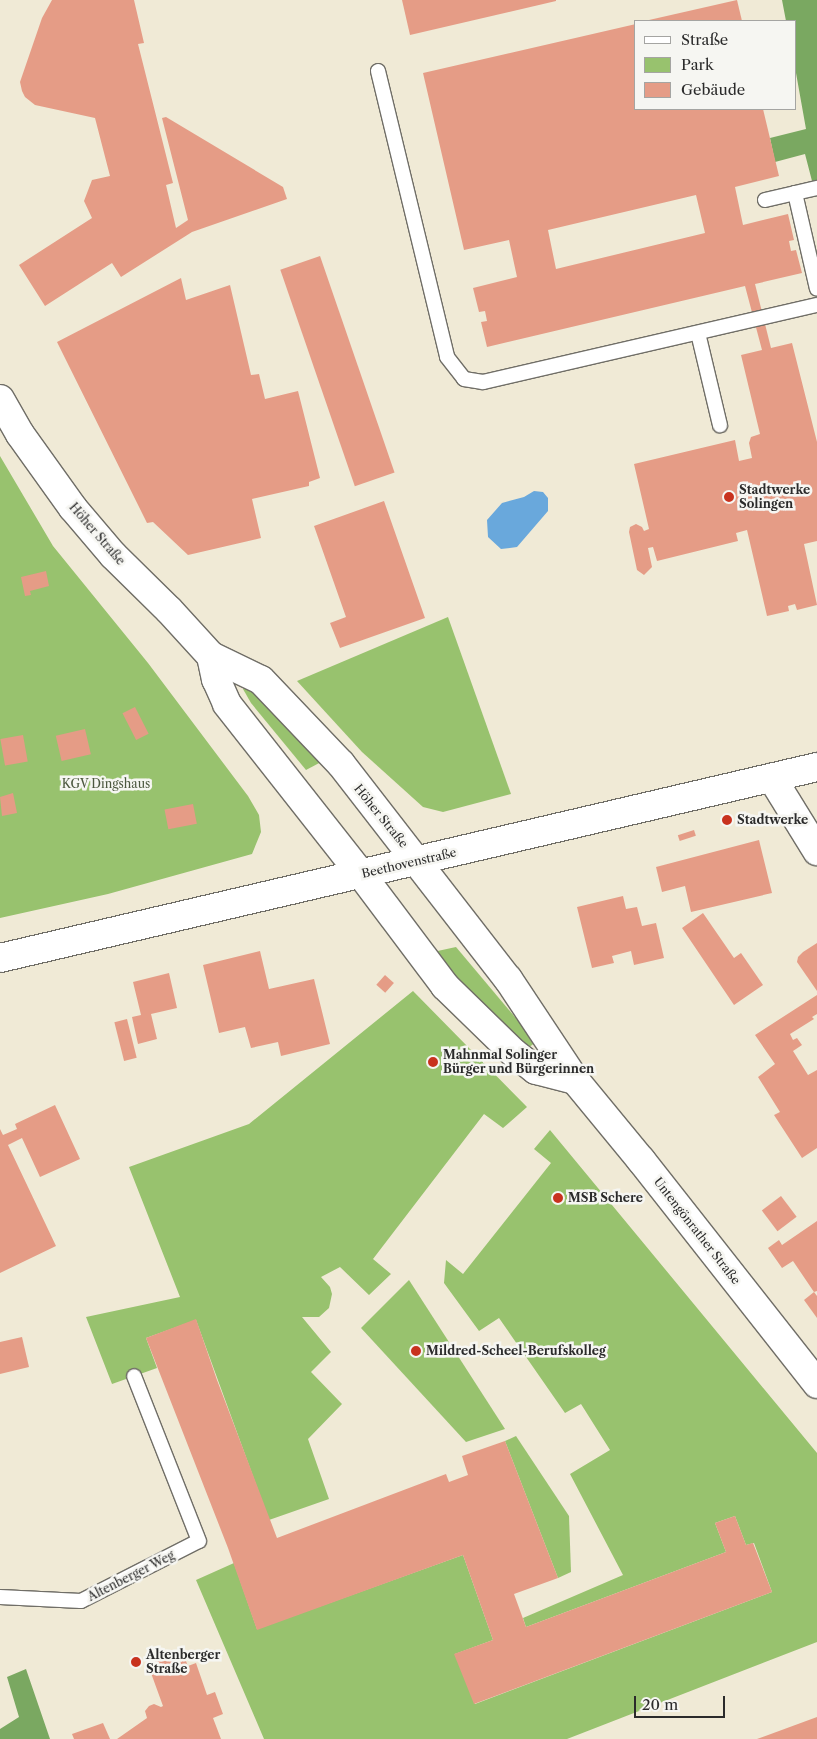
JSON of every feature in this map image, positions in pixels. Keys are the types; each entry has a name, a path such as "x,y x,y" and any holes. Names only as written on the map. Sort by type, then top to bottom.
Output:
{"street":[{"name":"Höher Straße","path":"0,399 20,434 73,508 113,555 169,610 211,656 261,680 341,764 417,860"},
{"name":"Höher Straße","path":"211,656 216,679 227,704 362,874"},
{"name":"Beethovenstraße","path":"0,958 817,767"},
{"path":"772,778 817,851"},
{"name":"Untengönrather Straße","path":"417,860 508,978 575,1080 641,1160 817,1384"},
{"path":"362,874 445,986 473,1015 514,1053 536,1070 575,1080"}],"lane":[{"path":"378,71 448,357 464,380 483,382 817,304"},
{"path":"765,200 817,188"},
{"path":"795,193 817,288"},
{"path":"698,333 720,425"},
{"name":"Altenberger Weg","path":"0,1597 81,1601 199,1540 134,1376"}],"green space":[{"path":"782,0 817,0 817,180 812,181 805,154 775,162 770,138 806,129 797,79 797,20 786,20"},
{"name":"KGV Dingshaus","path":"0,456 53,546 148,663 248,796 259,815 261,832 252,854 108,894 0,918"},
{"path":"448,617 511,794 443,812 423,807 362,752 297,681"},
{"path":"248,685 323,761 306,770 251,703 243,689"},
{"path":"456,947 536,1042 528,1048 463,988 433,952"},
{"path":"413,991 527,1107 503,1128 484,1114 373,1259 391,1274 369,1295 340,1267 321,1277 330,1287 332,1294 329,1308 319,1317 302,1317 331,1352 311,1372 342,1404 308,1439 329,1499 269,1520 196,1320 146,1338 157,1368 112,1384 86,1317 180,1297 129,1167 249,1124"},
{"path":"550,1130 817,1453 817,1642 567,1739 264,1739 196,1580 234,1563 257,1629 463,1555 493,1640 455,1654 475,1704 772,1592 754,1543 746,1545 735,1516 715,1523 726,1552 526,1627 523,1618 623,1575 570,1474 610,1450 581,1404 565,1413 499,1318 479,1331 444,1283 446,1260 463,1274 551,1163 534,1149"},
{"path":"409,1280 505,1429 466,1442 361,1328"},
{"path":"516,1436 569,1516 571,1572 558,1578 505,1441"},
{"path":"26,1669 50,1739 0,1739 0,1729 19,1717 7,1677"}],"water":[{"path":"534,491 543,492 548,498 548,511 517,547 501,549 488,537 487,520 502,503 524,497"}],"building":[{"path":"52,0 134,0 144,43 138,44 173,183 166,185 176,228 188,220 162,118 166,117 283,187 287,199 192,232 121,277 112,263 45,306 19,265 92,218 84,201 92,180 110,176 95,118 35,105 25,97 22,91 20,82 42,18"},
{"path":"402,0 556,0 556,1 410,35"},
{"path":"737,0 742,20 649,20"},
{"path":"634,24 634,110 763,110 779,176 735,187 743,225 788,214 794,240 789,241 791,251 796,250 802,273 755,284 771,348 792,343 817,442 817,541 804,544 817,605 797,610 795,604 788,606 789,611 767,616 747,530 736,533 738,541 657,561 653,547 648,548 652,567 644,575 637,570 629,532 630,527 636,524 642,527 644,531 649,529 634,464 735,440 739,461 752,458 749,443 751,437 760,434 741,355 762,350 745,286 487,347 481,322 487,321 485,311 479,312 473,288 517,277 509,240 464,250 423,73","holes":["696,195 705,233 556,269 548,230"]},
{"path":"320,256 395,473 355,486 280,270"},
{"path":"181,278 186,300 230,285 251,375 259,374 265,399 298,391 320,478 309,482 309,486 252,499 261,538 188,555 153,522 147,523 57,342"},
{"path":"384,501 425,618 340,648 330,623 346,617 314,526"},
{"path":"46,571 49,586 30,591 31,595 25,596 21,577"},
{"path":"135,707 149,734 136,740 123,713"},
{"path":"85,729 91,754 62,761 56,736"},
{"path":"23,735 28,762 5,766 0,739"},
{"path":"13,793 17,813 2,816 0,797"},
{"path":"193,804 197,824 168,829 165,810"},
{"path":"694,830 696,836 680,841 678,835"},
{"path":"759,840 772,893 691,912 685,886 662,892 656,867"},
{"path":"623,896 626,909 637,907 642,926 656,923 664,958 634,965 631,951 612,956 614,963 592,968 577,907"},
{"path":"703,913 734,958 741,953 763,985 734,1005 682,928"},
{"path":"817,943 817,991 797,962 798,957 803,952"},
{"path":"260,951 269,989 314,979 330,1044 281,1056 278,1042 251,1048 245,1027 219,1033 203,965"},
{"path":"169,973 177,1008 151,1014 157,1039 138,1044 132,1017 141,1015 133,982"},
{"path":"385,975 394,983 385,993 376,985"},
{"path":"817,995 817,1014 812,1017 814,1019 790,1034 793,1040 797,1038 802,1045 793,1051 808,1075 817,1070 817,1148 802,1158 774,1115 780,1112 758,1077 775,1064 755,1035"},
{"path":"127,1019 137,1058 124,1061 114,1022"},
{"path":"55,1105 80,1159 40,1177 22,1138 8,1145 56,1246 0,1273 0,1129 3,1135 17,1129 15,1124"},
{"path":"781,1196 797,1217 777,1231 762,1210"},
{"path":"817,1221 817,1291 814,1292 793,1261 782,1268 768,1248 779,1240 782,1245"},
{"path":"814,1292 817,1296 817,1318 804,1300"},
{"path":"196,1319 277,1538 446,1474 449,1482 468,1475 462,1456 505,1441 558,1578 514,1594 526,1627 726,1552 715,1523 735,1516 746,1545 753,1543 772,1592 474,1704 454,1654 493,1640 463,1555 257,1630 228,1548 146,1338"},
{"path":"22,1337 29,1367 0,1374 0,1342"},
{"path":"181,1649 188,1666 196,1663 207,1695 215,1692 223,1714 213,1718 221,1739 117,1739 147,1718 145,1711 149,1706 154,1704 163,1706 147,1662"},
{"path":"817,1717 817,1739 757,1739"},
{"path":"103,1723 110,1739 74,1739 72,1734"}],"place":[{"name":"Stadtwerke Solingen","path":"729,497"},
{"name":"Stadtwerke","path":"727,820"},
{"name":"Mahnmal Solinger Bürger und Bürgerinnen","path":"433,1062"},
{"name":"MSB Schere","path":"558,1198"},
{"name":"Mildred-Scheel-Berufskolleg","path":"416,1351"},
{"name":"Altenberger Straße","path":"136,1662"}]}
